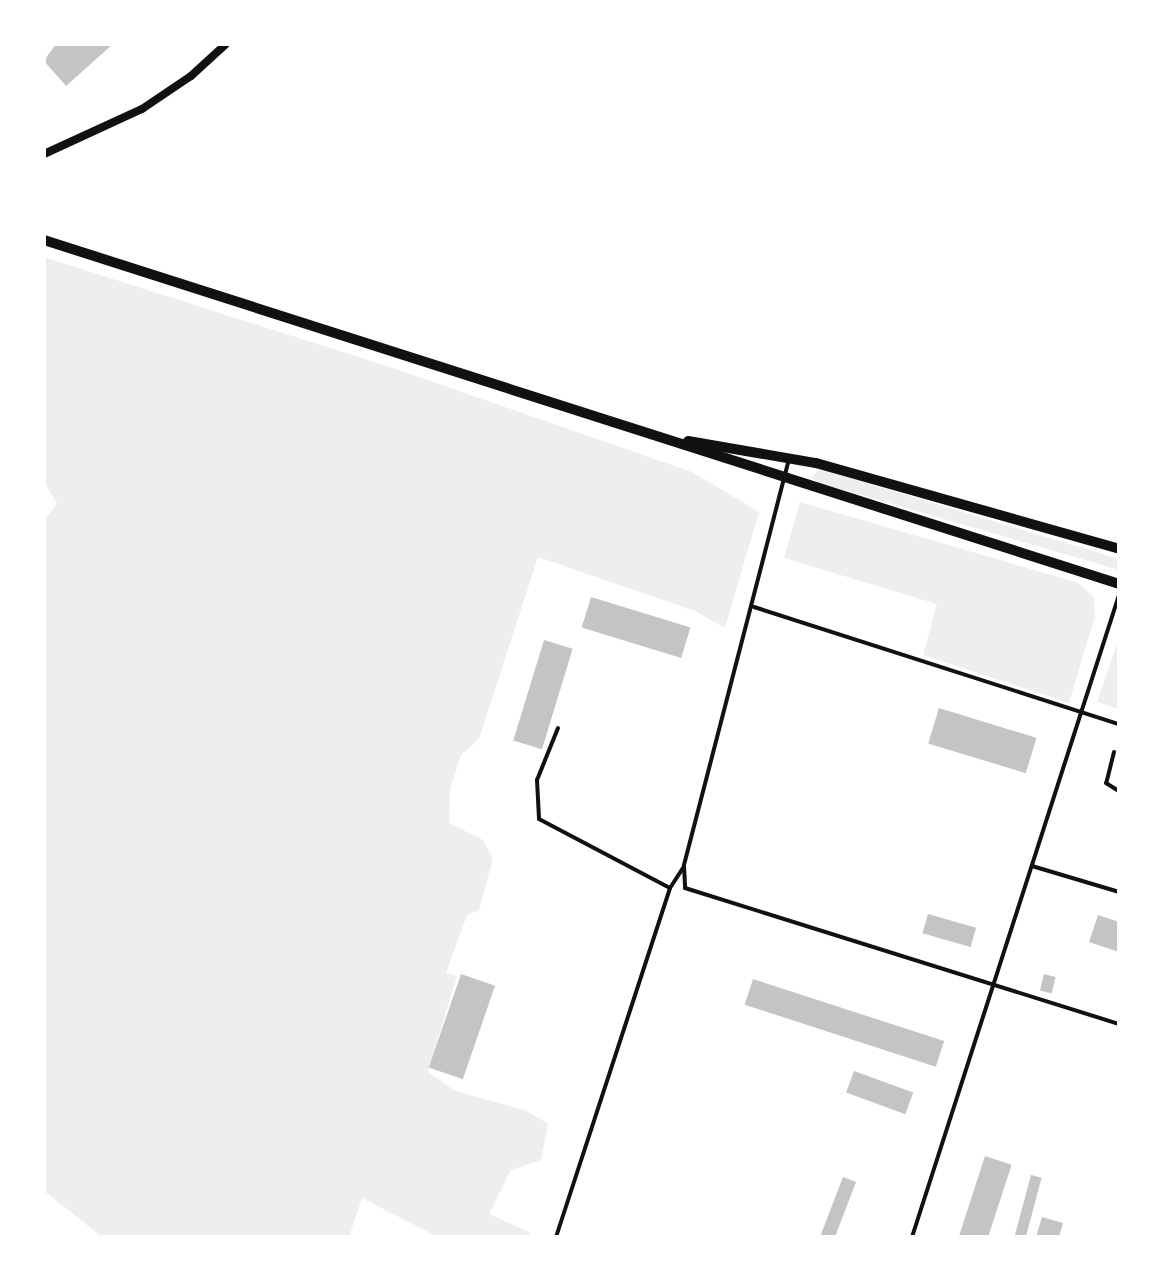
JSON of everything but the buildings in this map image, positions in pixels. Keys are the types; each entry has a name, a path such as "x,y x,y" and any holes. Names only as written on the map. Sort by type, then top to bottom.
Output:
{"street":[{"path":"44,154 142,109 191,76 226,44"},
{"path":"44,240 92,260 663,436 783,480 1119,584"},
{"path":"663,436 789,458 1119,549"}],"lane":[{"path":"556,1237 670,888 684,866 754,607 789,458"},
{"path":"912,1237 1119,595"},
{"path":"754,607 1119,724"},
{"path":"558,728 537,780 539,819 670,888"},
{"path":"1114,752 1106,783 1119,791"},
{"path":"684,866 685,888 1119,1024"},
{"path":"1032,866 1119,892"}],"shaded area":[{"path":"44,257 393,368 692,472 759,512 725,628 695,611 538,557 479,739 461,755 450,789 449,823 483,840 493,858 479,910 467,915 446,973 457,976 428,1072 455,1091 525,1110 548,1124 541,1160 511,1170 489,1214 531,1233 531,1237 438,1237 362,1198 349,1237 102,1237 44,1191 44,520 57,504 44,481"},
{"path":"820,469 1116,558 1119,570 817,482 812,477"},
{"path":"800,502 1079,583 1094,597 1095,616 1069,703 923,655 937,604 784,558"},
{"path":"1119,638 1119,709 1097,702"}]}
